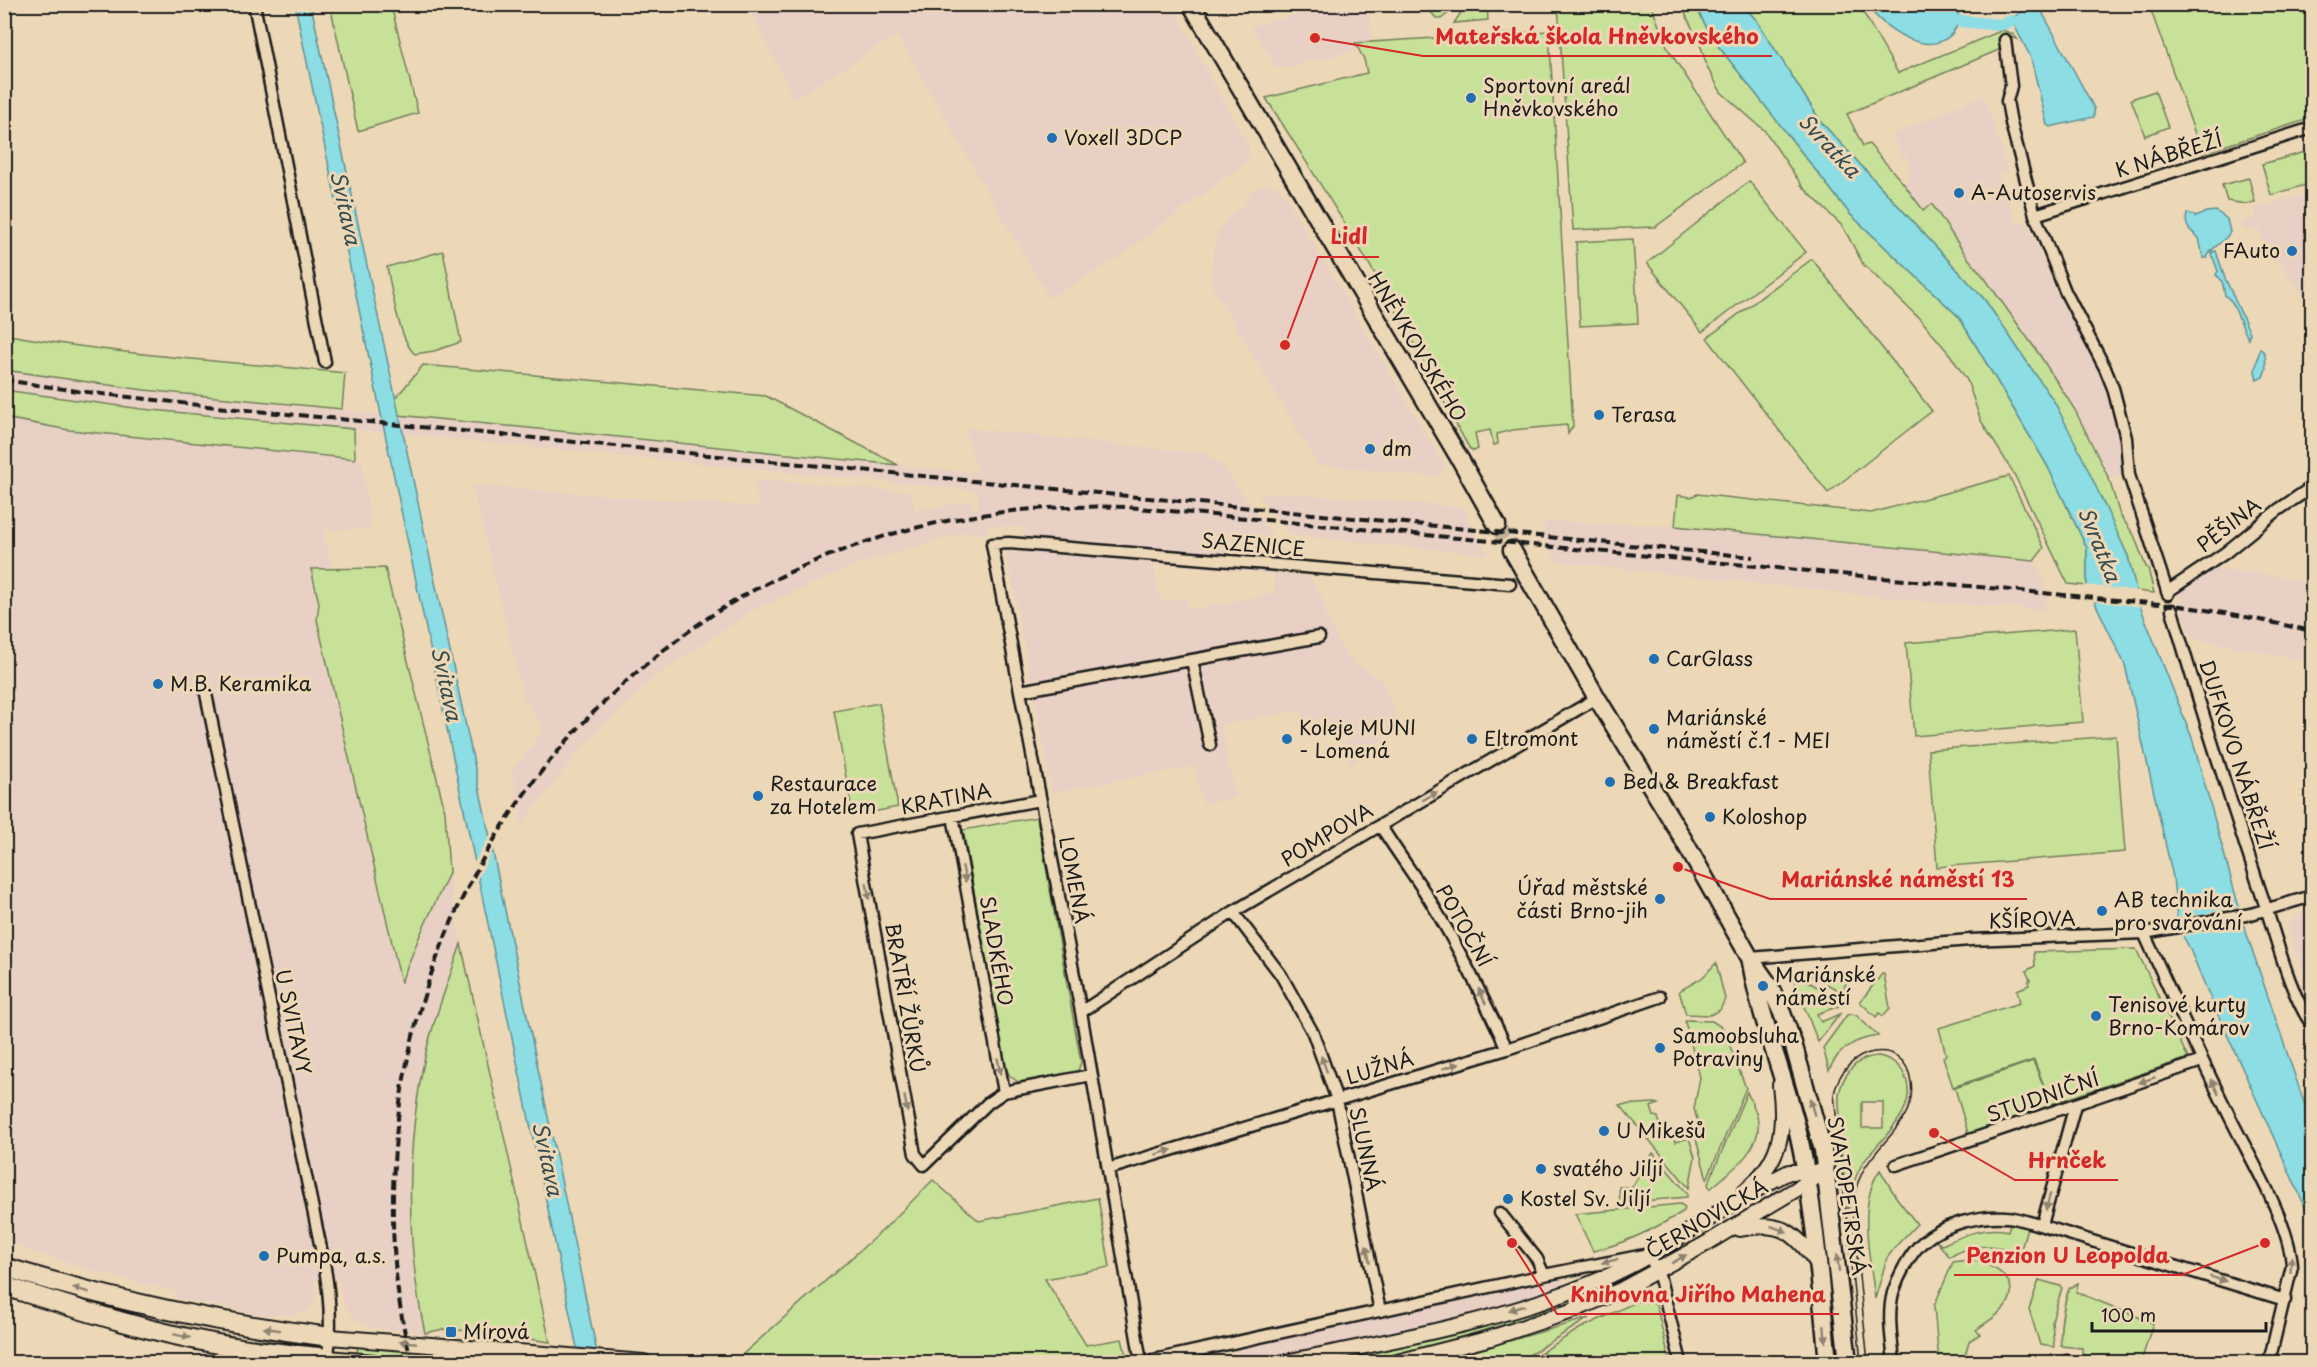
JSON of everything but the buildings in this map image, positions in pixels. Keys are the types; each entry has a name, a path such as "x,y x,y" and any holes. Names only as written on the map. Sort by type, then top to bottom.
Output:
{"highway":[{"path":"4,1267 149,1307 243,1325 330,1336"},
{"path":"4,1286 180,1336 220,1344 328,1358"}],"main road":[{"name":"HNĚVKOVSKÉHO","path":"1191,4 1497,525"},
{"path":"1512,550 1597,698 1679,832 1750,958"},
{"name":"SVATOPETRSKÁ","path":"1750,958 1756,992 1796,1125 1817,1174 1848,1362"},
{"name":"SVATOPETRSKÁ","path":"1750,958 1769,984 1793,1043 1815,1119 1818,1264 1828,1362"},
{"path":"1712,1218 1756,1182 1772,1160 1778,1146 1782,1132 1782,1100 1775,1050"},
{"path":"1712,1218 1789,1172 1817,1174"},
{"name":"ČERNOVICKÁ","path":"1397,1362 1491,1338 1572,1311 1657,1272 1726,1232 1817,1174"},
{"name":"ČERNOVICKÁ","path":"1286,1362 1386,1343 1548,1299 1613,1274 1712,1218"},
{"path":"1726,1232 1759,1225 1778,1227 1795,1236 1818,1264"},
{"path":"330,1336 644,1362"},
{"path":"328,1358 374,1362"}],"street":[{"path":"254,4 325,362"},
{"path":"2006,40 2011,86 2007,101 2035,215"},
{"name":"K NÁBŘEŽÍ","path":"2035,215 2313,128"},
{"name":"PĚŠINA","path":"2035,215 2065,291 2113,388 2126,438 2129,475 2168,593 2225,553 2278,510 2313,487"},
{"name":"SAZENICE","path":"992,544 1009,543 1510,584"},
{"name":"LOMENÁ","path":"992,544 1081,1012 1143,1362"},
{"name":"DUFKOVO NÁBŘEŽÍ","path":"2172,610 2218,764 2267,910 2301,1008 2313,1025"},
{"path":"1020,691 1319,637"},
{"path":"1192,660 1210,745"},
{"name":"U SVITAVY","path":"206,694 324,1257 331,1304 328,1358"},
{"name":"POMPOVA","path":"1081,1012 1233,912 1597,698"},
{"name":"KRATINA","path":"857,834 1040,800"},
{"name":"SLADKÉHO","path":"953,816 1004,1092"},
{"name":"POTOČNÍ","path":"1380,825 1430,900 1476,981 1507,1049"},
{"name":"BRATŘÍ ŽŮRKŮ","path":"857,834 915,1154 924,1165 988,1103 1004,1092"},
{"name":"KŠÍROVA","path":"1750,958 1948,942 2144,933 2267,910 2313,896"},
{"name":"SLUNNÁ","path":"1233,912 1286,984 1312,1034 1337,1100 1380,1311"},
{"path":"2144,933 2202,1061 2276,1211 2291,1251 2292,1266 2270,1362"},
{"name":"LUŽNÁ","path":"1108,1169 1507,1049 1660,997"},
{"name":"STUDNIČNÍ","path":"1896,1165 2202,1061"},
{"path":"1004,1092 1091,1075"},
{"path":"2042,1225 2075,1105"},
{"path":"1500,1213 1538,1259 1544,1275"},
{"path":"1894,1362 1890,1316 1893,1294 1905,1267 1921,1243 1943,1230 1976,1219 2006,1217 2042,1225 2284,1300"},
{"path":"1649,1254 1657,1272 1681,1362"},
{"name":"ČERNOVICKÁ","path":"1143,1362 1649,1254"}],"shaded area":[{"path":"747,5 1171,5 1248,144 1250,154 1245,163 1118,258 1049,298 897,35 794,99"},
{"path":"1334,5 1369,5 1371,42 1356,43 1359,49 1290,67 1277,68 1251,26"},
{"path":"1984,95 2008,172 1999,174 2016,223 2022,222 2028,225 2057,292 2105,382 2115,419 2122,474 2120,476 2109,479 2075,410 2039,354 1967,257 1932,204 1923,210 1903,183 1909,180 1907,173 1912,170 1905,155 1901,157 1893,134"},
{"path":"1266,184 1279,187 1291,206 1446,467 1443,473 1434,477 1318,465 1211,285 1214,243 1219,230 1227,218 1245,204 1250,192"},
{"name":"FAuto","path":"2312,192 2312,300 2308,301 2263,241 2259,229 2248,231 2241,226 2242,222 2257,218 2254,208"},
{"path":"4,370 144,390 978,473 965,428 1207,454 1224,468 1285,551 1274,559 1274,573 1310,576 1327,607 1325,612 1338,642 1356,666 1359,665 1377,677 1385,686 1400,727 1349,766 1342,727 1306,734 1301,710 1221,725 1235,797 1202,804 1195,766 1052,793 1006,550 1023,552 1024,528 989,526 984,534 965,532 852,566 750,612 656,676 582,747 522,824 512,770 544,730 524,699 472,485 760,507 754,483 767,480 910,492 915,510 972,501 975,509 978,509 978,491 215,416 75,401 5,390","holes":["1153,563 1274,574 1274,593 1190,610 1187,598 1161,602"]},
{"path":"4,418 69,430 362,460 371,528 323,531 332,569 311,569 319,603 317,620 401,981 449,873 461,944 426,1051 412,1149 411,1231 425,1333 380,1329 365,1325 355,1319 345,1308 336,1276 314,1281 317,1295 306,1312 291,1315 266,1315 175,1298 175,1291 101,1273 5,1242"},
{"path":"1278,493 1464,507 1469,522 1489,555 1289,535 1258,495"},
{"path":"1546,521 1675,526 2034,561 2041,572 2040,578 2043,579 2048,597 2044,610 1947,604 1557,562 1541,536"},
{"path":"2210,567 2283,577 2312,585 2312,662 2191,638 2178,595 2182,585"},
{"path":"2312,910 2312,994 2288,934 2288,928 2297,915"},
{"path":"1562,1277 1565,1286 1505,1305 1334,1347 1236,1362 1234,1347"}],"green space":[{"path":"330,5 391,5 418,113 358,131"},
{"path":"1425,5 1458,5 1441,19 1436,18"},
{"path":"1466,5 1487,5 1488,20 1454,23"},
{"path":"1558,5 1651,5 1668,49 1743,163 1655,227 1573,230"},
{"path":"1681,5 1695,5 1712,38 1850,214 1959,317 2047,465 2087,548 2087,586 2068,584 2013,472 1981,421 1967,380 1951,356 1922,321 1863,264 1843,227 1803,187 1765,131 1721,92 1708,69 1700,44"},
{"path":"1743,5 1859,5 1898,73 2003,30 2013,34 2017,39 2011,37 1999,39 2001,49 1847,114 1863,146 1869,144 1923,210 1932,204 1967,257 2039,354 2075,410 2109,479 2120,515 2134,535 2148,568 2154,593 2136,591 2128,556 2055,404 1985,300 1821,122 1757,21"},
{"path":"2149,5 2312,5 2312,118 2202,153"},
{"path":"1549,31 1573,426 1568,434 1567,425 1512,430 1497,434 1498,444 1494,445 1490,430 1475,433 1478,449 1474,451 1470,449 1460,432 1405,326 1364,256 1266,98 1367,73 1364,59 1355,43"},
{"path":"2155,91 2168,127 2145,136 2131,99"},
{"path":"2309,151 2312,163 2312,183 2271,195 2262,164"},
{"path":"2249,178 2255,202 2246,204 2227,201 2222,185"},
{"path":"1749,181 1806,252 1702,332 1647,263"},
{"path":"1633,239 1638,323 1580,326 1576,242"},
{"path":"443,251 461,342 434,351 415,354 405,339 401,327 387,267"},
{"path":"1812,259 1932,411 1828,493 1707,338"},
{"path":"4,334 131,353 345,373 342,409 144,390 5,370"},
{"path":"423,365 766,396 898,465 398,415 395,399"},
{"path":"4,390 142,409 354,429 355,459 69,430 5,418"},
{"path":"2009,476 2044,548 2034,561 1675,526 1678,495 1691,497 1697,494 1871,513"},
{"path":"385,568 445,811 449,873 401,982 317,620 319,603 311,569"},
{"path":"2075,629 2083,722 1914,736 1906,643"},
{"path":"879,703 898,807 853,816 834,711"},
{"path":"2116,736 2125,852 1937,867 1928,750"},
{"path":"1037,817 1081,1062 1078,1071 1018,1082 1010,1076 1005,1066 963,830"},
{"path":"461,944 550,1342 483,1332 443,1329 425,1333 418,1298 411,1228 410,1192 415,1121 426,1052"},
{"name":"Tenisové kurty Brno-Komárov","path":"2136,949 2188,1058 2051,1104 2052,1110 1969,1137 1955,1088 2033,1061 2050,1101 2034,1060 1953,1087 1943,1057 1946,1055 1939,1028 2020,1003 2017,990 2029,985 2030,980 2026,971 2035,966 2034,952"},
{"path":"1716,963 1725,999 1720,1010 1710,1015 1686,1014 1679,991 1702,978"},
{"path":"1838,971 1847,975 1848,979 1842,992 1811,976 1813,972"},
{"path":"1884,974 1890,1008 1883,1016 1879,1013 1876,1017 1860,1002"},
{"path":"1794,975 1837,999 1839,1006 1817,1014 1821,1022 1840,1014 1818,1042 1793,978"},
{"path":"1850,1014 1856,1015 1878,1036 1862,1039 1843,1050 1829,1070 1823,1048"},
{"path":"1686,1020 1712,1021 1723,1028 1746,1088 1707,1179 1693,1128 1699,1126 1694,1109 1700,1077"},
{"path":"1879,1056 1889,1060 1903,1072 1907,1081 1907,1100 1899,1119 1861,1166 1852,1188 1848,1211 1840,1141 1839,1093 1849,1071 1859,1062","holes":["1862,1102 1883,1102 1883,1128 1862,1128"]},
{"path":"1747,1092 1758,1119 1758,1133 1749,1152 1710,1189 1708,1184"},
{"path":"1658,1104 1651,1107 1654,1116 1658,1117 1663,1135 1672,1132 1675,1142 1689,1138 1695,1157 1689,1188 1620,1105"},
{"path":"1653,1153 1687,1193 1687,1197 1620,1203 1619,1187 1632,1187"},
{"path":"1880,1170 1896,1197 1917,1224 1887,1258 1875,1299 1868,1250 1867,1215 1873,1184"},
{"path":"933,1180 979,1221 1098,1198 1110,1267 1045,1279 1086,1345 1122,1339 1127,1359 1125,1362 822,1362 742,1355 884,1229"},
{"path":"1680,1204 1685,1207 1684,1211 1662,1224 1629,1240 1593,1251 1575,1214"},
{"path":"2015,1223 2027,1227 2022,1246 2014,1249 1978,1247 1963,1250 1950,1257 1936,1241 1942,1245 1982,1231 2008,1231 2010,1224"},
{"path":"1968,1260 1985,1264 2002,1274 2011,1288 2010,1296 2006,1306 1996,1316 1976,1330 1980,1334 1969,1341 1966,1352 1967,1362 1939,1362 1934,1306 1953,1262"},
{"path":"1615,1280 1617,1283 1615,1285 1559,1308 1424,1348 1362,1362 1320,1362 1432,1338 1507,1318 1544,1307"},
{"path":"2039,1280 2062,1288 2052,1321 2054,1347 2040,1345 2029,1309"},
{"path":"2078,1283 2076,1292 2153,1323 2141,1362 2083,1362 2082,1348 2061,1346 2061,1324 2067,1295 2069,1288"},
{"path":"1642,1299 1656,1304 1670,1362 1526,1362 1579,1329"},
{"path":"1589,1318 1518,1362 1436,1362"},
{"path":"359,1345 575,1362 471,1362 360,1354 357,1351"}],"water":[{"name":"Svitava","path":"295,5 311,5 489,833 599,1362 580,1362"},
{"name":"Svratka","path":"1695,5 1743,5 1757,21 1821,122 1985,300 2055,403 2079,450 2128,556 2140,606 2192,738 2245,929 2312,1126 2312,1222 2183,936 2177,918 2173,877 2125,665 2087,586 2087,548 2047,465 1959,317 1850,214 1712,38"},
{"path":"1867,5 1955,5 1960,19 1952,34 1941,41 1928,43 1914,41 1887,26"},
{"path":"2032,5 2041,10 2094,108 2094,117 2050,127 2047,125 2031,58 2011,19"},
{"path":"2216,211 2227,219 2230,232 2207,258 2203,258 2199,238 2187,226 2187,214 2196,217 2206,212"},
{"path":"2216,251 2225,278 2250,333 2248,339 2232,302 2225,295 2222,281 2216,275 2218,271 2212,252"},
{"path":"2260,348 2265,353 2266,369 2263,377 2257,380 2255,371"}],"pier":[{"path":"2084,585 2140,591 2144,607 2091,601"},
{"path":"492,832 495,847 476,881 472,866"},
{"path":"2241,906 2246,924 2179,937 2174,920"}],"waterway":[{"path":"1960,21 1999,25 2012,21"}],"tunnel":[{"path":"1497,525 1512,550"}],"tram line":[{"path":"1861,1362 1834,1094 1840,1078 1849,1065 1861,1056 1874,1052 1886,1052 1898,1057 1906,1067 1911,1082 1911,1096 1902,1120 1862,1173 1854,1200 1853,1218 1868,1362"}],"railway":[{"path":"4,380 216,407 1753,557"},
{"path":"412,1362 399,1300 393,1237 393,1195 398,1121 410,1049 430,979 456,911 490,847 530,786 577,729 630,678 688,632 736,600 797,569 842,550 888,535 981,515 1029,509 1128,507 2181,606 2312,631"}],"place":[{"name":"Mateřská škola Hněvkovského","path":"1315,38"},
{"name":"Sportovní areál Hněvkovského","path":"1471,98"},
{"name":"Voxell 3DCP","path":"1052,138"},
{"name":"A-Autoservis","path":"1959,193"},
{"name":"FAuto","path":"2292,251"},
{"name":"Lidl","path":"1285,345"},
{"name":"Terasa","path":"1599,415"},
{"name":"dm","path":"1370,449"},
{"name":"CarGlass","path":"1654,659"},
{"name":"M.B. Keramika","path":"158,684"},
{"name":"Mariánské náměstí č.1 - MEI","path":"1654,729"},
{"name":"Koleje MUNI - Lomená","path":"1287,739"},
{"name":"Eltromont","path":"1472,739"},
{"name":"Bed & Breakfast","path":"1610,782"},
{"name":"Restaurace za Hotelem","path":"758,796"},
{"name":"Koloshop","path":"1710,817"},
{"name":"Mariánské náměstí 13","path":"1678,867"},
{"name":"Úřad městské části Brno-jih","path":"1660,899"},
{"name":"AB technika pro svařování","path":"2102,911"},
{"name":"Mariánské náměstí","path":"1763,986"},
{"name":"Tenisové kurty Brno-Komárov","path":"2096,1016"},
{"name":"Samoobsluha Potraviny","path":"1660,1048"},
{"name":"U Mikešů","path":"1604,1131"},
{"name":"Hrnček","path":"1934,1133"},
{"name":"svatého Jiljí","path":"1541,1169"},
{"name":"Kostel Sv. Jiljí","path":"1508,1199"},
{"name":"Knihovna Jiřího Mahena","path":"1512,1243"},
{"name":"Penzion U Leopolda","path":"2265,1243"},
{"name":"Pumpa, a.s.","path":"264,1256"},
{"name":"Mírová","path":"451,1332"}]}
